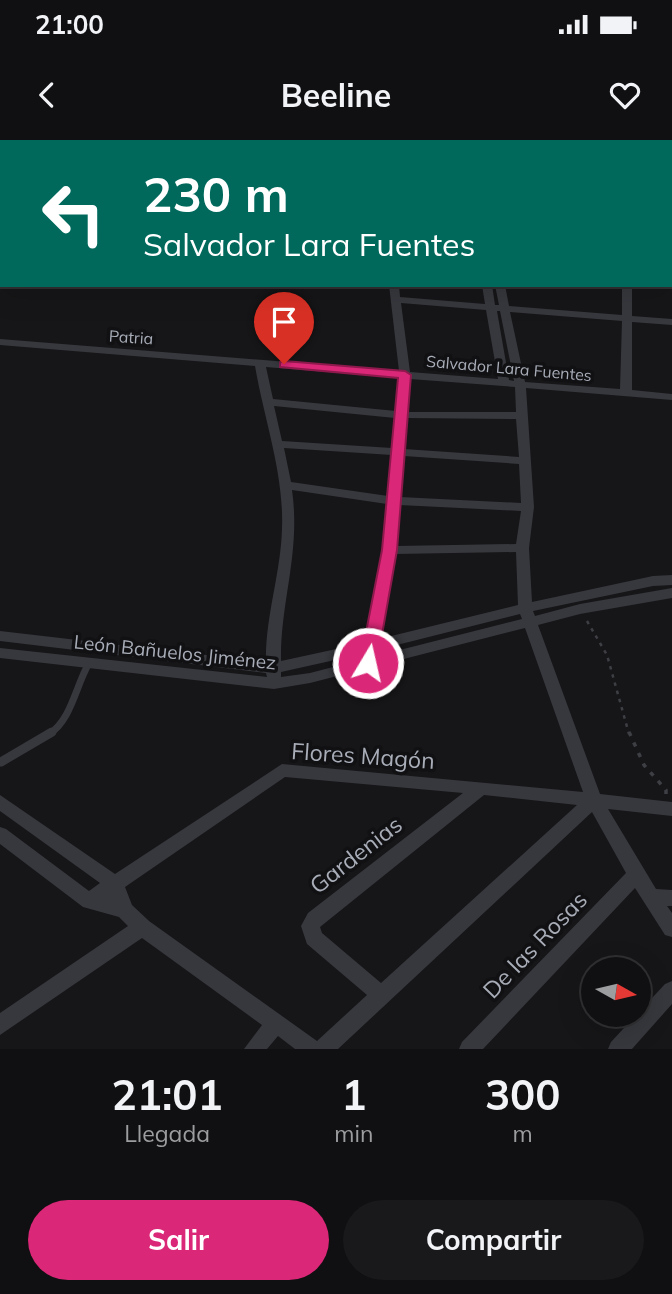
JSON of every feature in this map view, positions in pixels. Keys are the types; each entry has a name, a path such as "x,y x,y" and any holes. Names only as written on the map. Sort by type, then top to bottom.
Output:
{"street":[{"path":"368,663 389,550 405,375 394,287"},
{"path":"487,287 504,383"},
{"path":"499,287 520,385 527,507 522,548 527,615 594,800 636,876 672,929"},
{"path":"626,287 626,393"},
{"path":"396,300 672,322"},
{"name":"Patria","path":"0,342 260,362"},
{"path":"260,362 266,402 279,444 289,526 274,675"},
{"name":"Salvador Lara Fuentes","path":"260,362 672,397"},
{"path":"266,402 401,415 522,416"},
{"path":"279,444 525,461"},
{"path":"284,485 395,501 527,507"},
{"path":"389,550 522,548"},
{"name":"León Bañuelos Jiménez","path":"0,636 274,675 370,647 671,585"},
{"name":"León Bañuelos Jiménez","path":"0,653 89,663 310,678 527,615 580,609 671,585"},
{"name":"Flores Magón","path":"89,901 282,770 670,809"},
{"name":"Gardenias","path":"381,995 314,938 310,931 312,922 481,788"},
{"path":"323,1049 594,800"},
{"path":"0,802 114,883 125,910 142,927 312,1049"},
{"path":"0,834 89,901 125,910"},
{"name":"De las Rosas","path":"469,1049 636,876"},
{"path":"652,897 672,898"},
{"path":"0,1025 142,927"},
{"path":"618,1049 672,990"},
{"path":"254,1049 276,1023"}],"lane":[{"path":"1,762 61,727 89,663"}],"path":[{"path":"580,609 607,655 631,740 644,765 666,790 670,809"}],"route":[{"path":"284,364 405,375 389,550 368,663"}]}
